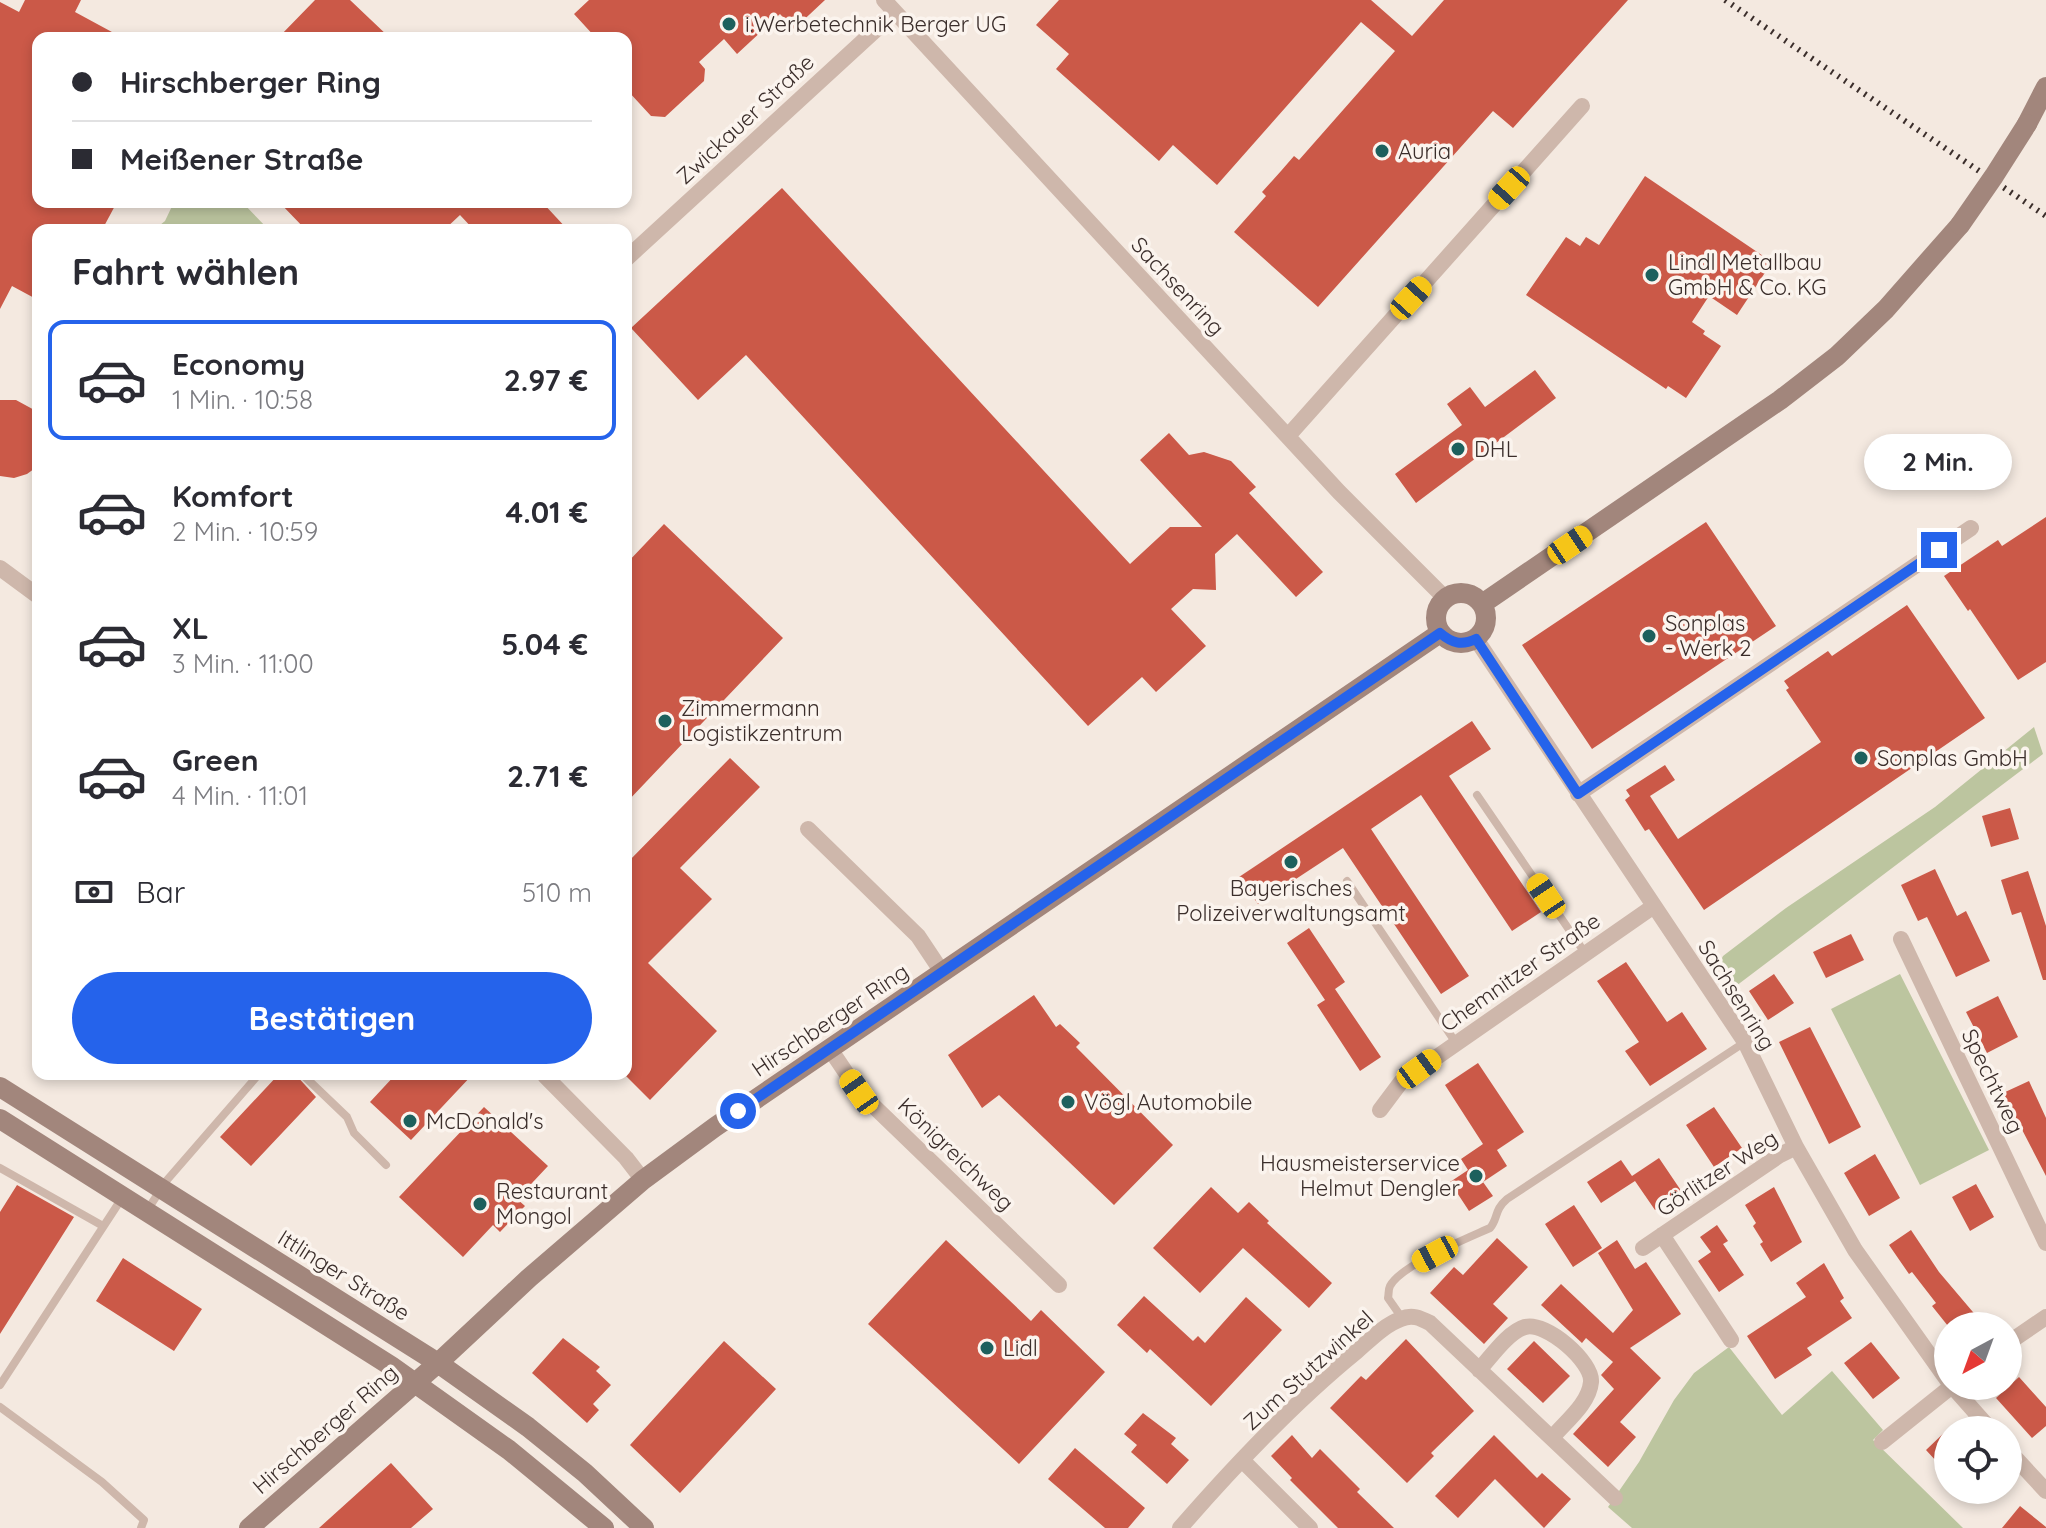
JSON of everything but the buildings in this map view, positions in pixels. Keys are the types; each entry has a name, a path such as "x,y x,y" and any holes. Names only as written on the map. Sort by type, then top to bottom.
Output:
{"street":[{"name":"Zwickauer Straße","path":"632,253 889,6"},
{"name":"Sachsenring","path":"889,6 1288,436 1445,598"},
{"path":"1482,604 1768,409 1837,356 1886,309 1960,225 2027,124 2046,87"},
{"path":"1288,436 1582,106"},
{"path":"1578,794 1971,528"},
{"path":"0,568 32,592"},
{"path":"1459,593 1472,595 1482,604 1486,622 1476,639 1458,644 1440,633 1435,616 1445,598 1459,593"},
{"name":"Hirschberger Ring","path":"249,1528 643,1180 715,1127 1440,633"},
{"name":"Sachsenring","path":"1476,639 1745,1042 1796,1147 1855,1250 1934,1361"},
{"path":"808,829 918,936 942,972"},
{"name":"Chemnitzer Straße","path":"1380,1110 1401,1082 1654,906"},
{"name":"Spechtweg","path":"1901,939 2046,1243"},
{"name":"Königreichweg","path":"830,1049 859,1092 1059,1285"},
{"path":"549,1080 626,1158 643,1180"},
{"name":"Ittlinger Straße","path":"0,1087 438,1363 528,1427 585,1473 644,1528"},
{"path":"0,1119 413,1383 509,1450 604,1528"},
{"name":"Görlitzer Weg","path":"1643,1248 1796,1147"},
{"name":"Görlitzer Weg","path":"1662,1235 1731,1340"},
{"name":"Zum Stutzwinkel","path":"1180,1528 1242,1460 1333,1372 1402,1318 1415,1316 1430,1323 1615,1498"},
{"path":"2022,1333 2046,1317"},
{"path":"1479,1370 1525,1326 1550,1330 1588,1367 1592,1378 1585,1400 1552,1438"},
{"path":"1882,1442 1934,1400"},
{"path":"1964,1400 1979,1416"},
{"path":"1242,1460 1310,1528"},
{"path":"2022,1465 2046,1491"}],"lane":[{"path":"1477,795 1585,953"},
{"path":"1347,881 1456,1043"},
{"path":"1402,1318 1388,1298 1390,1286 1401,1275 1452,1245 1490,1228 1494,1224 1497,1208 1507,1199 1745,1042"},
{"path":"146,1212 160,1190 254,1080"},
{"path":"308,1080 347,1117 354,1133 386,1165"},
{"path":"0,1168 103,1226"},
{"path":"0,1385 123,1197"},
{"path":"0,1407 102,1482 144,1520 141,1528"}],"green space":[{"path":"171,208 248,208 263,224 161,224"},
{"path":"2034,727 2043,754 1736,986 1720,962 1723,956 1786,908 1935,807"},
{"path":"1900,974 1989,1150 1920,1185 1831,1009"},
{"path":"1729,1347 1782,1415 1832,1371 1883,1430 1873,1440 1934,1500 1934,1504 1938,1504 1963,1528 1632,1528 1608,1507 1694,1373"}],"railway":[{"path":"1725,0 2046,216"}],"place":[{"name":"i.Werbetechnik Berger UG","path":"729,24"},
{"name":"Auria","path":"1382,151"},
{"name":"Lindl Metallbau GmbH & Co. KG","path":"1652,275"},
{"name":"DHL","path":"1458,449"},
{"name":"Sonplas - Werk 2","path":"1649,636"},
{"name":"Zimmermann Logistikzentrum","path":"665,721"},
{"name":"Sonplas GmbH","path":"1861,758"},
{"name":"Bayerisches Polizeiverwaltungsamt","path":"1291,862"},
{"name":"Vögl Automobile","path":"1068,1102"},
{"name":"McDonald's","path":"410,1121"},
{"name":"Hausmeisterservice Helmut Dengler","path":"1476,1176"},
{"name":"Restaurant Mongol","path":"480,1204"},
{"name":"Lidl","path":"987,1348"}],"route":[{"path":"738,1111 1440,633 1458,644 1476,639 1578,794 1939,550"}]}
